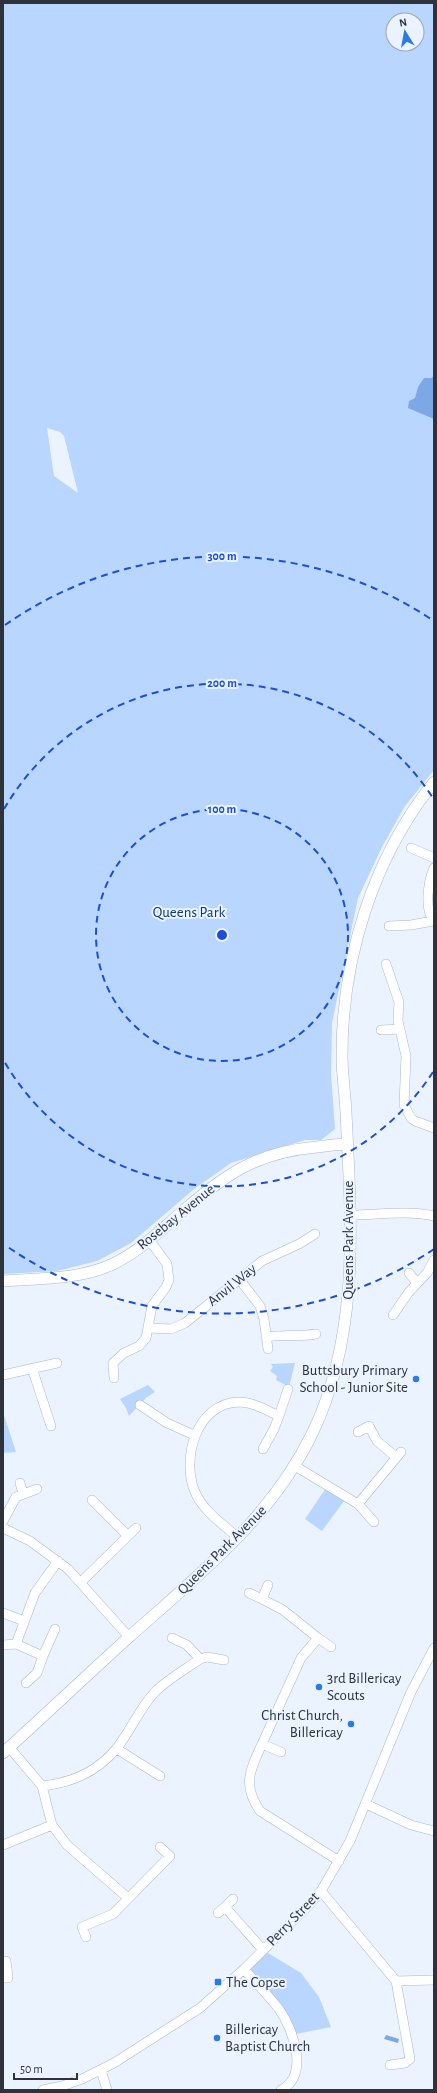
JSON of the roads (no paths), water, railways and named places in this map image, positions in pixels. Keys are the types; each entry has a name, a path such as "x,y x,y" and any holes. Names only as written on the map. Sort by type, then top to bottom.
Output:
{"street":[{"name":"Queens Park Avenue","path":"6,1750 129,1637 188,1587 238,1538 262,1512 295,1466 320,1415 339,1353 349,1291 350,1215 342,1057 345,1002 352,957 364,914 388,856 410,815 434,782"},
{"path":"411,848 434,858"},
{"path":"389,926 411,925 433,921 427,895 428,886 434,868"},
{"path":"386,964 399,1002 398,1021 406,1056 404,1105 411,1118 434,1128"},
{"path":"381,1030 400,1029"},
{"name":"Rosebay Avenue","path":"3,1281 87,1273 113,1264 150,1241 221,1180 245,1166 265,1156 291,1149 347,1144"},
{"path":"350,1215 389,1215 405,1213 434,1216"},
{"name":"Anvil Way","path":"149,1328 170,1329 185,1323 262,1261 299,1244 315,1234"},
{"path":"114,1378 113,1363 124,1353 139,1346 146,1338 152,1306 166,1287 169,1280 167,1264 150,1241"},
{"path":"394,1315 417,1283 428,1273 434,1260"},
{"path":"409,1273 417,1283"},
{"path":"240,1280 260,1306 264,1319 268,1350"},
{"path":"266,1337 279,1335 299,1337 316,1334"},
{"path":"3,1375 57,1363"},
{"path":"32,1368 51,1426"},
{"path":"263,1448 274,1429 288,1389"},
{"path":"238,1538 206,1509 195,1492 189,1470 194,1435 201,1424 212,1413 226,1404 249,1403 279,1416"},
{"path":"140,1405 167,1423 194,1435"},
{"path":"358,1432 369,1426 377,1441 398,1454 358,1504"},
{"path":"295,1466 358,1504 374,1522"},
{"path":"20,1483 23,1493"},
{"path":"3,1520 16,1497 23,1493 37,1489"},
{"path":"92,1500 127,1535"},
{"path":"3,1528 30,1541 58,1561 81,1582 129,1637"},
{"path":"81,1582 127,1535 136,1528"},
{"path":"16,1644 36,1594 58,1561"},
{"path":"262,1599 268,1585"},
{"path":"249,1593 283,1610 331,1647"},
{"path":"3,1613 24,1621"},
{"path":"26,1684 37,1673 55,1629"},
{"path":"172,1638 187,1645 200,1659"},
{"path":"318,1638 301,1658 251,1768 249,1777 253,1801 260,1811 339,1861"},
{"path":"3,1645 16,1644 43,1656"},
{"name":"Perry Street","path":"43,2090 62,2086 101,2070 200,2008 298,1918 321,1891 339,1861 366,1804 372,1784 411,1692 434,1648"},
{"path":"42,1786 69,1781 88,1774 100,1766 117,1748 155,1692 200,1659 207,1657 224,1660"},
{"path":"262,1744 281,1752"},
{"path":"117,1748 160,1776"},
{"path":"6,1750 42,1786 52,1825 67,1845 128,1898"},
{"path":"366,1804 411,1825 434,1831"},
{"path":"3,1845 52,1825"},
{"path":"86,1937 79,1926 113,1914 170,1856 160,1847"},
{"path":"321,1891 396,1981 410,2059 405,2063 390,2065"},
{"path":"233,1899 221,1910 264,1950"},
{"path":"3,1978 8,1978 6,1961"},
{"path":"244,1969 279,2009 291,2035 296,2058 296,2071 289,2084 281,2090"},
{"path":"396,1981 434,1980"},
{"path":"101,2070 107,2090"}],"place":[{"name":"Buttsbury Primary School - Junior Site","path":"416,1379"},
{"name":"3rd Billericay Scouts","path":"319,1687"},
{"name":"Christ Church, Billericay","path":"351,1724"},
{"name":"The Copse","path":"218,1982"},
{"name":"Billericay Baptist Church","path":"217,2038"}],"park label":[{"name":"Queens Park","path":"189,912"}]}
